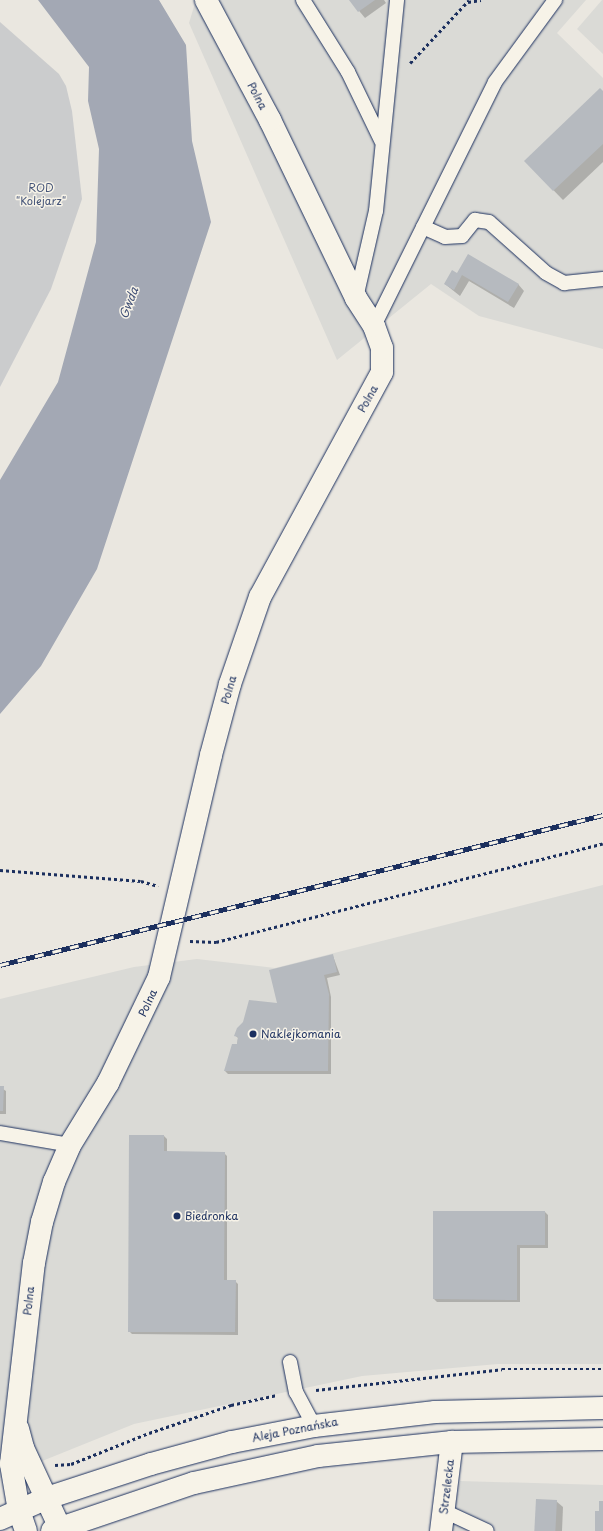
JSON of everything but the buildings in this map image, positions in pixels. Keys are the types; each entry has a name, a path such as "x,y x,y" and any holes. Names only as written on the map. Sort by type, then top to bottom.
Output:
{"street":[{"name":"Polna","path":"26,1531 9,1515 11,1464 35,1256 54,1182 70,1145 108,1083 153,994 170,936 179,892 230,684 260,597 382,372 382,348 374,326 356,298 270,120 206,0"},
{"name":"Aleja Poznańska","path":"9,1515 47,1498 189,1453 314,1426 435,1412 603,1408"},
{"name":"Polna","path":"16,1420 23,1448 47,1498 56,1529"},
{"path":"56,1529 150,1496 259,1467 348,1452 452,1442 603,1439"},
{"name":"Strzelecka","path":"443,1521 452,1442"}],"lane":[{"path":"303,0 348,72 381,140"},
{"path":"356,298 376,211 381,140 397,0"},
{"path":"374,326 495,82 555,0"},
{"path":"423,227 445,237 462,236 476,220 489,222 546,272 564,283 603,279"},
{"path":"0,1133 70,1145"},
{"path":"290,1362 296,1392 314,1426"},
{"path":"443,1521 487,1531"}],"path":[{"path":"389,79 411,63 468,1 481,0"},
{"path":"170,936 193,942 216,942 603,843"},
{"path":"0,870 141,881 179,892"},
{"path":"71,1464 149,1432 232,1404 296,1392 502,1369 603,1369"}],"shaded area":[{"path":"196,0 586,0 557,33 603,78 603,349 479,316 431,284 337,360 189,23"},
{"path":"603,0 603,54 577,29"},
{"path":"603,885 603,1364 498,1364 362,1376 134,1424 0,1478 0,999 134,967 197,959 275,968"},
{"path":"460,1481 603,1485 603,1531 450,1531"}],"green space":[{"name":"ROD \"Kolejarz\"","path":"0,22 59,74 66,86 72,111 82,199 51,289 0,387"}],"water":[{"name":"Gwda","path":"38,0 159,0 186,45 192,141 211,222 97,569 41,666 0,714 0,480 58,382 96,242 99,149 88,101 89,67"}],"railway":[{"path":"0,965 603,815"}],"place":[{"name":"Naklejkomania","path":"253,1034"},
{"name":"Biedronka","path":"177,1216"}]}
